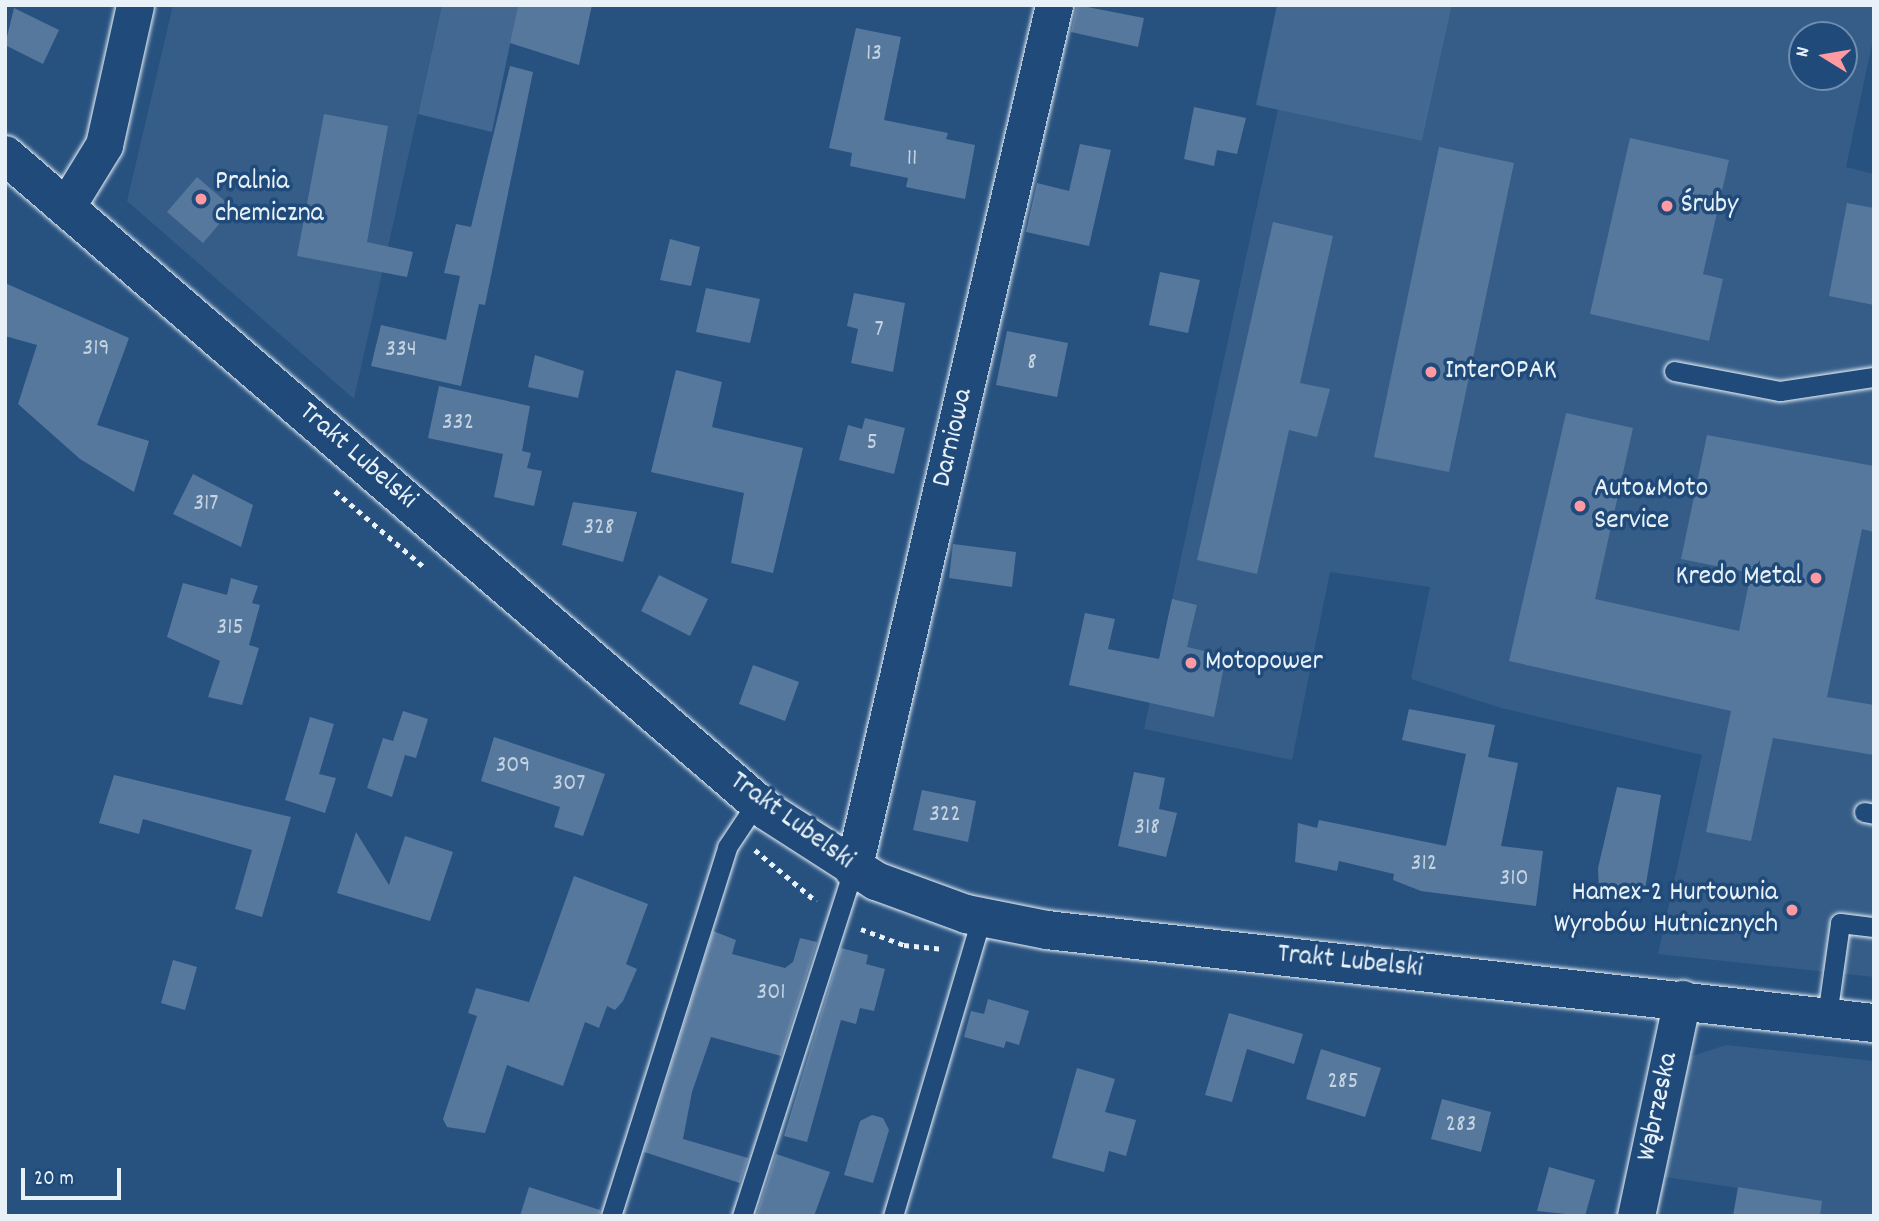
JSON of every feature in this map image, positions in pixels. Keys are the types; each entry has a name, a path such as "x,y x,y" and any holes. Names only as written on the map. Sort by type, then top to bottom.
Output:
{"street":[{"path":"66,207 100,155 135,5"},
{"name":"Darniowa","path":"853,870 1054,5"},
{"name":"Trakt Lubelski","path":"5,155 758,802 853,870 981,918 1874,1023"},
{"name":"Wąbrzeska","path":"1636,1216 1682,999"}],"lane":[{"path":"1674,371 1780,391 1874,377"},
{"path":"611,1216 727,847 758,802"},
{"path":"742,1216 853,870"},
{"path":"893,1216 981,918"},
{"path":"1827,1016 1840,923 1874,927"}],"shaded area":[{"path":"173,5 442,5 354,399 127,201"},
{"path":"442,5 518,5 492,132 418,114"},
{"path":"1277,5 1452,5 1422,141 1256,105"},
{"path":"1452,5 1874,5 1874,35 1846,167 1874,174 1874,977 1658,954 1702,755 1501,708 1411,679 1430,587 1330,572 1292,760 1144,729 1278,109 1422,141"},
{"path":"1726,1045 1874,1061 1874,1216 1789,1216 1792,1196 1665,1177 1689,1057"}],"building":[{"path":"518,5 592,5 579,65 510,43"},
{"path":"1077,5 1144,18 1138,47 1071,32"},
{"path":"14,8 59,30 43,64 5,45"},
{"path":"856,28 901,37 884,120 948,133 946,139 975,145 965,199 906,187 908,178 850,166 852,153 829,148"},
{"path":"510,66 533,72 485,305 479,304 461,386 371,366 381,325 446,340 460,276 444,273 456,224 471,227"},
{"path":"1194,107 1246,118 1237,154 1217,150 1214,166 1184,159"},
{"path":"324,114 388,126 367,242 413,252 407,277 297,256"},
{"name":"Śruby","path":"1630,138 1729,160 1703,274 1723,279 1709,341 1590,314"},
{"path":"1080,144 1111,150 1089,246 1026,232 1037,183 1069,191"},
{"name":"InterOPAK","path":"1439,147 1514,163 1449,472 1374,457"},
{"name":"Pralnia chemiczna","path":"197,177 233,208 203,243 167,212"},
{"path":"1847,203 1874,208 1874,305 1829,296"},
{"path":"1273,222 1333,236 1300,383 1330,389 1317,437 1289,430 1257,574 1197,560"},
{"path":"670,239 700,247 691,286 660,280"},
{"path":"1160,272 1200,280 1188,333 1149,325"},
{"path":"5,283 129,338 97,425 149,441 134,492 80,459 18,404 37,345 5,336"},
{"path":"706,288 760,299 750,343 696,332"},
{"path":"854,293 905,303 893,372 851,363 858,329 847,326"},
{"path":"1007,331 1068,343 1057,397 996,385"},
{"path":"535,355 584,371 578,398 528,387"},
{"path":"676,370 722,382 712,427 803,448 773,573 731,563 744,493 651,472"},
{"path":"439,386 530,406 522,451 531,453 527,468 542,471 534,506 494,497 503,454 428,438"},
{"path":"1566,413 1633,428 1595,599 1739,631 1751,573 1681,559 1707,435 1874,466 1874,532 1862,529 1827,697 1874,705 1874,755 1773,738 1751,841 1706,832 1731,711 1509,661"},
{"path":"865,418 905,428 894,474 839,460 848,425 862,429"},
{"path":"193,474 253,505 241,547 173,514"},
{"path":"573,502 637,512 623,562 562,545"},
{"path":"953,544 1016,552 1012,587 949,578"},
{"path":"659,575 708,599 690,636 641,611"},
{"path":"231,578 258,586 252,603 260,605 249,645 259,648 242,705 208,697 220,661 167,637 183,583 227,595"},
{"path":"1172,599 1197,605 1187,647 1226,656 1214,717 1069,685 1085,613 1115,619 1108,649 1159,659"},
{"path":"753,665 799,682 785,721 739,704"},
{"path":"1409,709 1495,725 1488,757 1518,763 1501,846 1543,851 1536,906 1421,891 1393,880 1394,874 1339,861 1337,871 1295,862 1298,823 1317,828 1319,820 1446,846 1466,754 1402,740"},
{"path":"403,711 428,719 416,758 405,755 392,797 367,788 383,738 393,741"},
{"path":"310,717 334,724 319,774 336,778 325,813 285,800"},
{"path":"494,737 605,774 583,836 554,827 560,807 481,781"},
{"path":"1134,772 1165,778 1159,809 1177,813 1166,857 1118,846"},
{"path":"114,775 291,817 262,917 235,909 252,850 143,819 139,834 99,823"},
{"path":"1617,787 1661,795 1643,901 1599,893 1598,868"},
{"path":"922,790 976,801 968,842 913,830"},
{"path":"356,832 389,885 405,836 453,852 430,921 337,893"},
{"path":"574,876 648,904 626,964 637,969 623,1001 615,1010 607,1006 599,1028 585,1022 563,1086 507,1065 485,1133 447,1127 443,1119 477,1016 468,1013 476,988 529,1002"},
{"path":"713,931 736,940 732,954 785,968 793,962 800,938 817,942 781,1056 711,1037 692,1092 683,1139 748,1158 740,1183 644,1152"},
{"path":"841,948 868,955 866,964 885,969 874,1011 860,1008 856,1024 841,1020 807,1142 784,1136"},
{"path":"173,960 197,967 185,1010 161,1003"},
{"path":"988,999 1029,1011 1019,1045 1006,1041 1004,1048 964,1037 971,1011 984,1014"},
{"path":"1229,1013 1303,1034 1294,1064 1247,1049 1232,1102 1205,1095"},
{"path":"1321,1049 1381,1068 1365,1117 1306,1099"},
{"path":"1077,1068 1115,1079 1105,1112 1136,1120 1126,1156 1109,1151 1104,1172 1052,1158"},
{"path":"1442,1099 1491,1112 1481,1152 1431,1139"},
{"path":"872,1115 883,1118 889,1130 873,1183 844,1175 860,1121"},
{"path":"776,1154 830,1172 814,1216 756,1216"},
{"path":"1549,1167 1595,1180 1585,1216 1537,1211"},
{"path":"529,1187 600,1210 599,1216 520,1216"},
{"path":"1738,1187 1822,1201 1820,1216 1733,1216"}],"place":[{"name":"Pralnia chemiczna","path":"201,199"},
{"name":"Śruby","path":"1667,206"},
{"name":"InterOPAK","path":"1431,372"},
{"name":"Auto&Moto Service","path":"1580,506"},
{"name":"Kredo Metal","path":"1816,578"},
{"name":"Motopower","path":"1191,663"},
{"name":"Hamex-2 Hurtownia Wyrobów Hutnicznych","path":"1792,910"}]}
